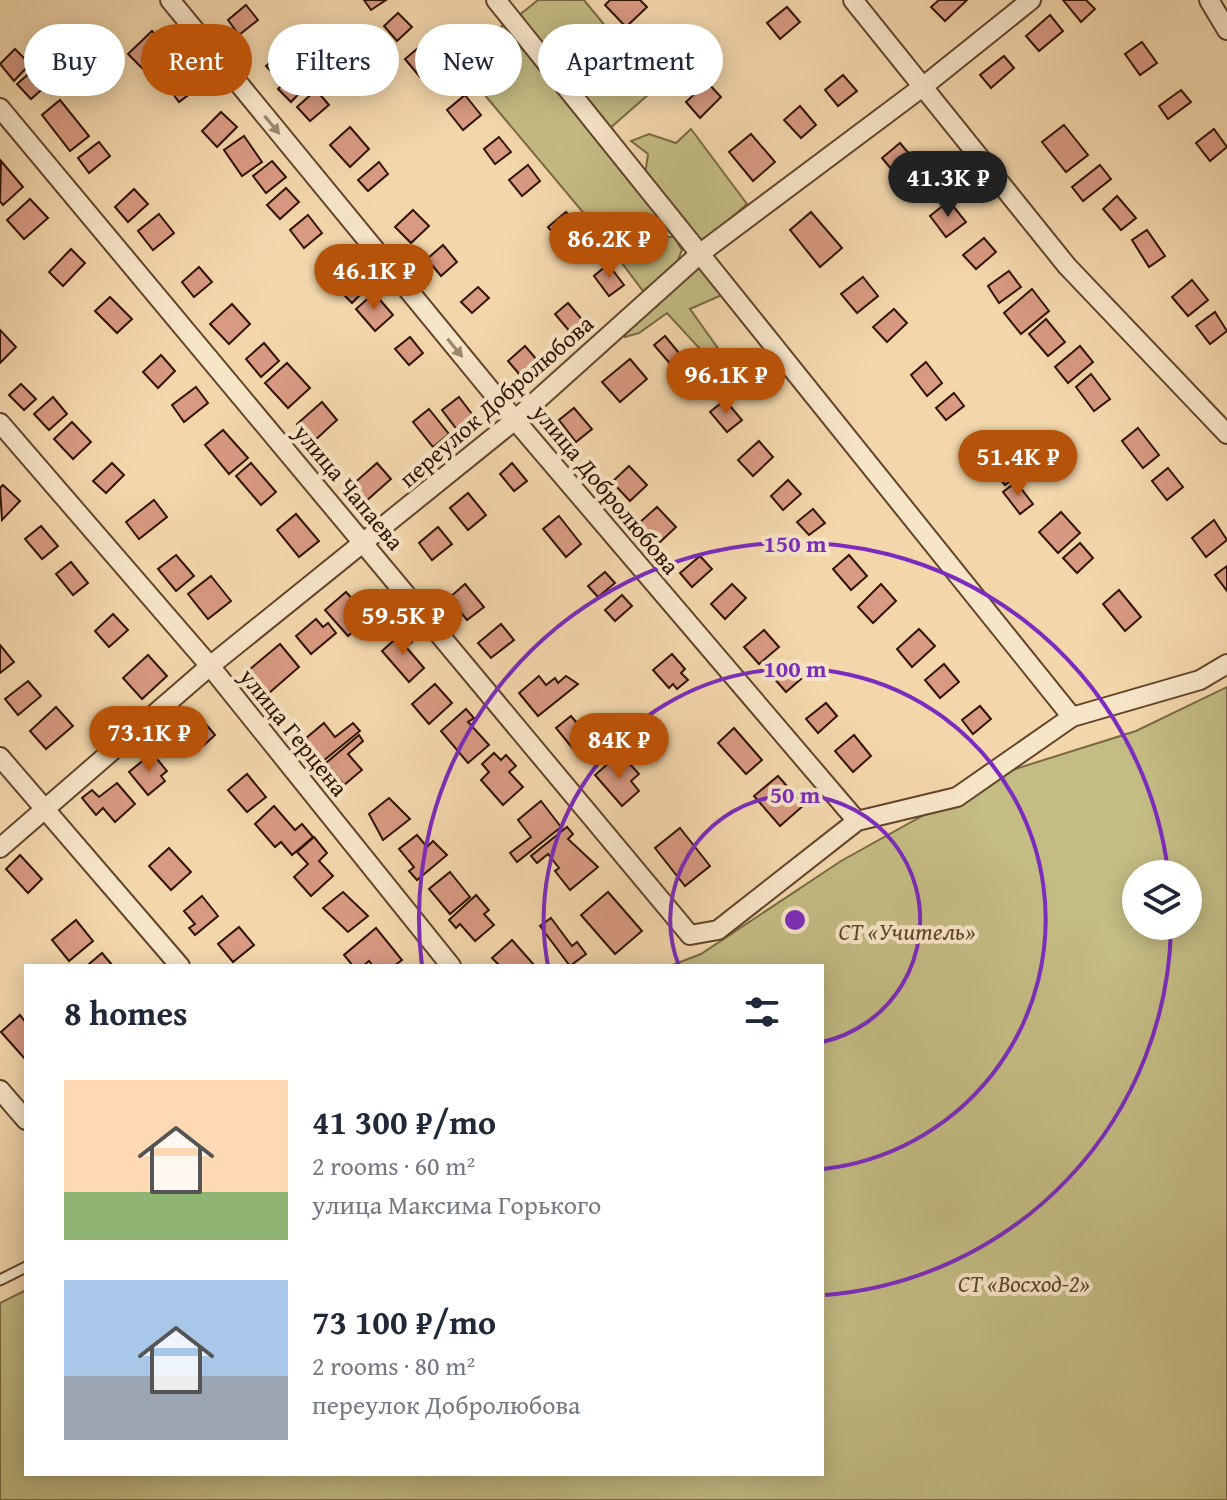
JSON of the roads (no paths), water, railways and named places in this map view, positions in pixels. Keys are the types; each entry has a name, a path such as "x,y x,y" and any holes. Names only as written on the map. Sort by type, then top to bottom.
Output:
{"street":[{"name":"улица Добролюбова","path":"170,0 515,420 857,821"},
{"path":"496,0 702,252 1072,717"},
{"path":"853,0 925,85 1067,266 1227,434"},
{"name":"переулок Добролюбова","path":"0,848 210,666 515,420 702,252 925,85 1031,0"},
{"path":"1209,0 1227,30"},
{"name":"улица Чапаева","path":"0,108 690,935 718,930 857,821"},
{"name":"улица Герцена","path":"0,423 210,666 449,964"},
{"path":"857,821 957,797 1072,717 1200,680 1227,664"},
{"path":"0,757 178,964"},
{"path":"0,1090 24,1118"}],"lane":[{"path":"0,1280 24,1268"}],"park label":[{"name":"СТ «Учитель»","path":"907,931"},
{"name":"СТ «Восход-2»","path":"1024,1283"}]}
